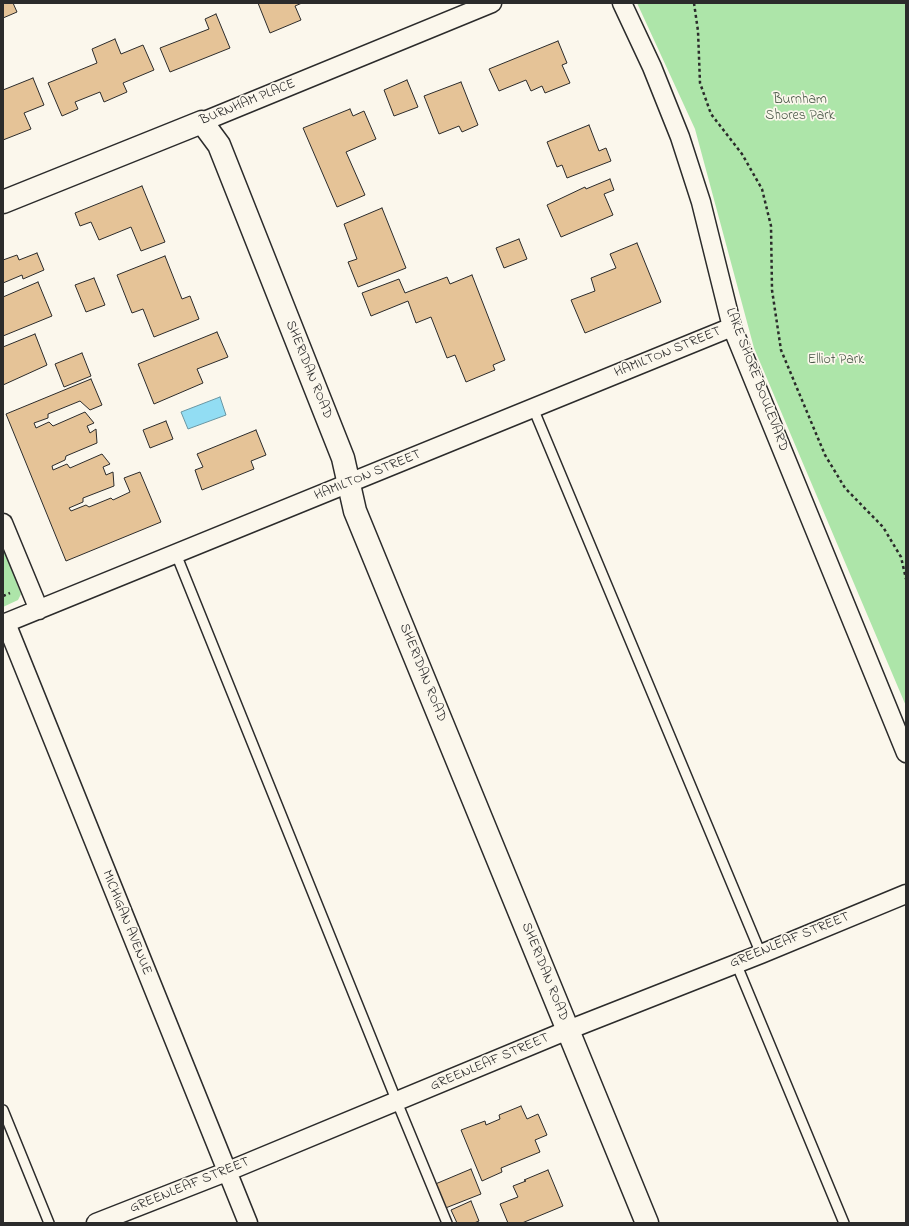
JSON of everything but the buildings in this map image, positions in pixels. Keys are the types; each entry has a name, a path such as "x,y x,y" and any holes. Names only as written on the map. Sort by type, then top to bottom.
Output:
{"main road":[{"name":"BURNHAM PLACE","path":"3,202 202,122"},
{"name":"SHERIDAN ROAD","path":"202,122 219,145 343,458 355,511 647,1223"}],"street":[{"name":"BURNHAM PLACE","path":"202,122 492,3"},
{"name":"LAKE SHORE BOULEVARD","path":"622,3 652,67 680,137 700,202 732,327 906,753"},
{"name":"HAMILTON STREET","path":"4,624 732,327"},
{"path":"3,523 39,610"},
{"name":"MICHIGAN AVENUE","path":"4,624 248,1223"},
{"name":"GREENLEAF STREET","path":"96,1223 226,1172 568,1030 761,954 906,894"}],"lane":[{"path":"533,408 761,954"},
{"path":"176,554 447,1223"},
{"path":"736,963 844,1223"},
{"path":"3,1110 49,1223"}],"path":[{"path":"694,3 698,31 700,83 711,114 742,154 762,189 771,226 772,290 781,350 825,455 844,488 883,527 901,558 906,579"}],"green space":[{"name":"Burnham Shores Park","path":"637,3 906,3 906,706 754,348 695,129"},
{"path":"3,547 21,594 18,600 3,607"}],"water":[{"path":"220,397 226,415 188,429 181,412"}],"park label":[{"name":"Elliot Park","path":"836,361"}]}
